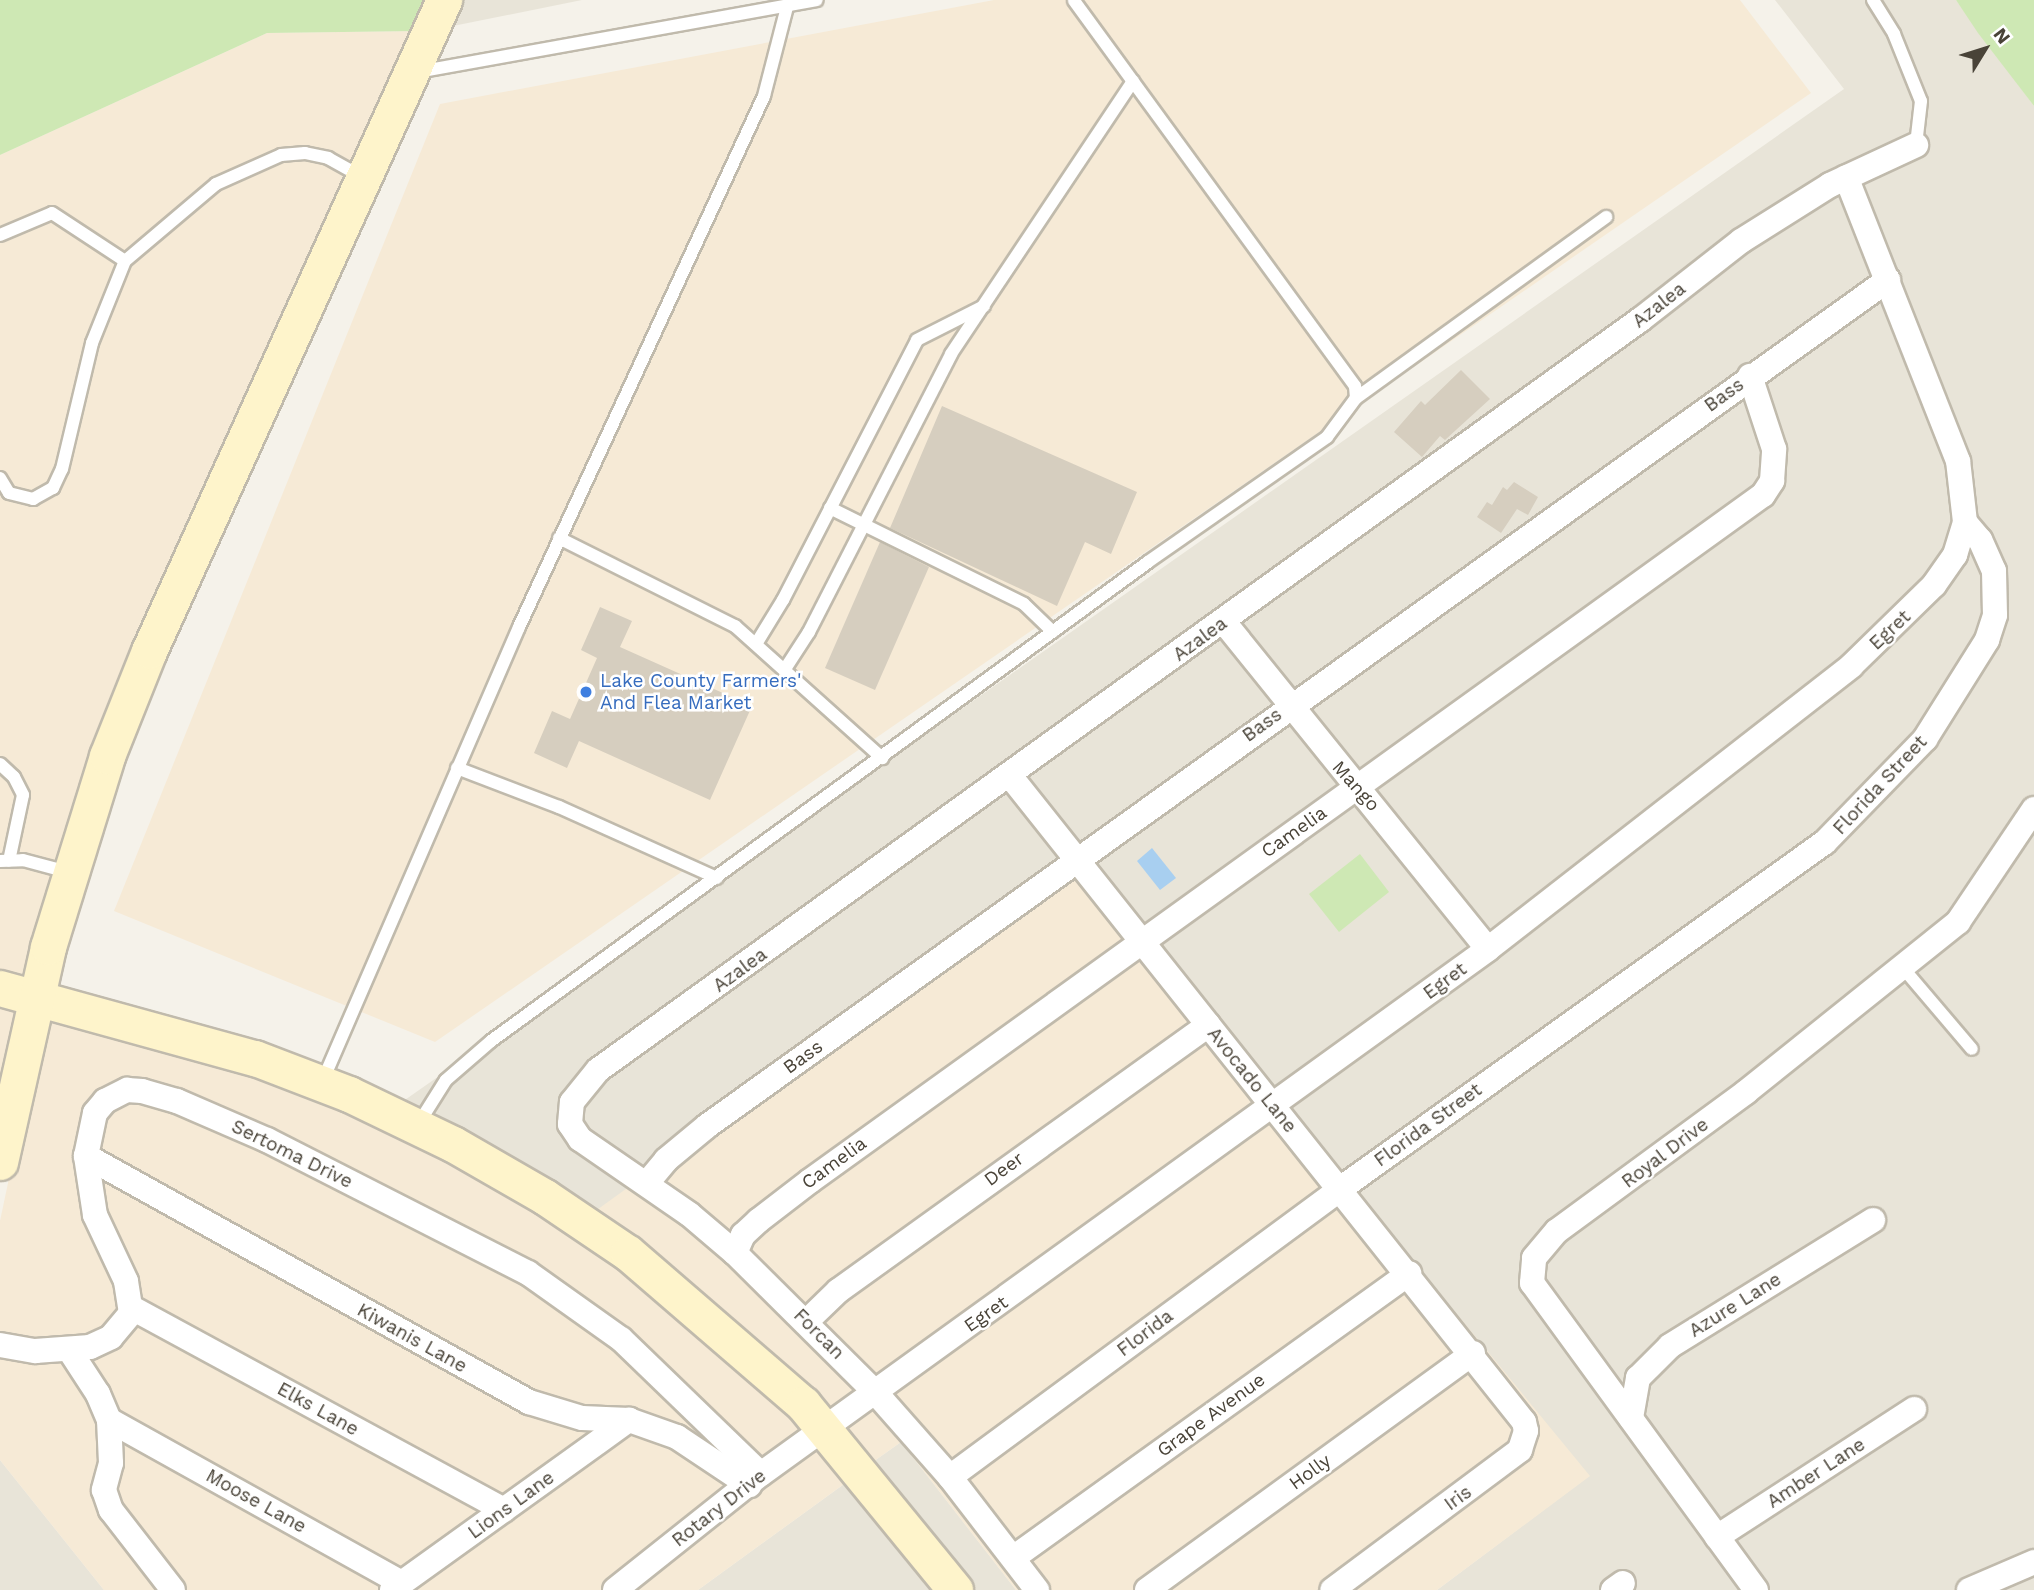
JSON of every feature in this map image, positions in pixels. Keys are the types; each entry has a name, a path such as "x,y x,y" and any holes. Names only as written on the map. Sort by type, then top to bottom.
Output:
{"main road":[{"path":"0,1163 36,998 107,756 149,651 443,0"},
{"path":"0,988 255,1058 322,1084 417,1127 545,1197 628,1253 740,1345 824,1429 955,1590"}],"street":[{"name":"Azalea","path":"568,1114 585,1082 598,1070 1011,777 1640,320 1741,241 1846,177 1916,145"},
{"name":"Florida Street","path":"1340,1189 1825,842 1905,764 1987,640 1995,615 1994,571 1980,540 1965,522 1958,461 1846,177"},
{"name":"Bass","path":"647,1183 666,1160 707,1126 1289,705 1888,280"},
{"name":"Camelia","path":"735,1253 743,1235 758,1221 1141,941 1763,495 1772,481 1774,449 1750,376"},
{"name":"Egret","path":"824,1429 1488,949 1851,666 1934,585 1955,555 1965,522"},
{"name":"Mango","path":"1224,622 1355,789 1367,797 1488,949"},
{"name":"Avocado Lane","path":"1011,777 1496,1382"},
{"name":"Royal Drive","path":"1756,1590 1532,1283 1534,1258 1557,1231 1746,1093 1903,968 1975,902 2034,809"},
{"name":"Deer","path":"807,1321 849,1283 1208,1025"},
{"name":"Sertoma Drive","path":"132,1308 126,1281 95,1215 86,1156 96,1113 105,1101 127,1090 177,1101 267,1140 528,1273 581,1307 667,1381 755,1479"},
{"name":"Forcan","path":"568,1114 580,1139 647,1183 735,1253 807,1321 875,1392 950,1477 1037,1590"},
{"name":"Kiwanis Lane","path":"86,1156 529,1402 582,1418 629,1420 677,1437 755,1479"},
{"name":"Florida","path":"950,1477 1340,1189"},
{"name":"Azure Lane","path":"1631,1418 1638,1378 1670,1346 1873,1220"},
{"name":"Grape Avenue","path":"1013,1558 1409,1273"},
{"path":"0,1345 70,1351 111,1337 132,1308"},
{"name":"Elks Lane","path":"132,1308 504,1510"},
{"path":"70,1351 98,1394 109,1420 111,1450 104,1490 111,1510 173,1590"},
{"name":"Holly","path":"1147,1590 1473,1353"},
{"name":"Iris","path":"1332,1590 1520,1450 1526,1431 1524,1422 1496,1382"},
{"name":"Amber Lane","path":"1717,1537 1914,1409"},
{"name":"Moose Lane","path":"109,1420 397,1586"},
{"name":"Lions Lane","path":"397,1586 629,1420"},
{"name":"Rotary Drive","path":"615,1590 755,1479 824,1429"},
{"path":"1969,1590 2034,1562"}],"lane":[{"path":"412,72 787,8 817,0"},
{"path":"1074,0 1355,386 1356,398"},
{"path":"1873,0 1894,34 1921,101 1916,145"},
{"path":"322,1084 559,538 764,96 787,8"},
{"path":"785,669 865,525 951,354 1133,81"},
{"path":"0,478 9,493 33,499 53,488 62,469 92,343 125,261 216,184 281,155 305,153 328,158 364,178"},
{"path":"0,235 52,213 125,261"},
{"path":"417,1127 446,1080 491,1041 1053,632 1327,437 1356,398 1606,217"},
{"path":"756,644 917,340 984,306"},
{"path":"830,508 1024,604 1053,632"},
{"path":"559,538 734,625 883,758"},
{"path":"0,764 14,777 23,796 4,861 71,873"},
{"path":"457,768 559,807 717,878"},
{"path":"1903,968 1972,1049"}],"shaded area":[{"path":"456,0 582,0 443,28"},
{"path":"994,0 1740,0 1811,93 435,1042 114,911 440,104"},
{"path":"1775,0 1956,0 2034,106 2034,1590 1437,1590 1589,1476 594,1212 402,1102 1844,89"},
{"path":"418,31 28,984 0,976 0,155 267,33"},
{"path":"1083,859 1590,1476 1437,1590 1016,1590 901,1442 870,1464 594,1212"},
{"path":"0,1000 22,1006 0,1110"},
{"path":"44,1012 250,1068 343,1104 539,1206 731,1354 851,1479 698,1590 104,1590 0,1460 0,1221"},
{"path":"901,1442 1016,1590 970,1590 870,1464"},
{"path":"0,1460 104,1590 0,1590"},
{"path":"851,1479 940,1590 698,1590"}],"green space":[{"path":"0,0 432,0 418,31 267,33 0,155"},
{"path":"1956,0 2034,0 2034,106 1978,33"},
{"path":"1360,854 1389,892 1339,932 1309,894"}],"water":[{"path":"1152,848 1176,878 1160,890 1137,861"}],"building":[{"path":"1461,370 1490,399 1445,440 1440,436 1422,457 1394,432 1421,401 1425,405"},
{"path":"942,406 1137,492 1111,554 1085,542 1057,606 890,528"},
{"path":"1514,482 1538,497 1528,515 1517,509 1501,533 1477,517 1487,502 1492,505 1503,487 1507,490"},
{"path":"880,542 929,567 875,690 825,668"},
{"path":"600,607 632,621 620,647 752,706 710,800 579,741 567,768 534,753 552,711 570,719 597,658 581,650"}],"place":[{"name":"Lake County Farmers' And Flea Market","path":"586,692"}]}
